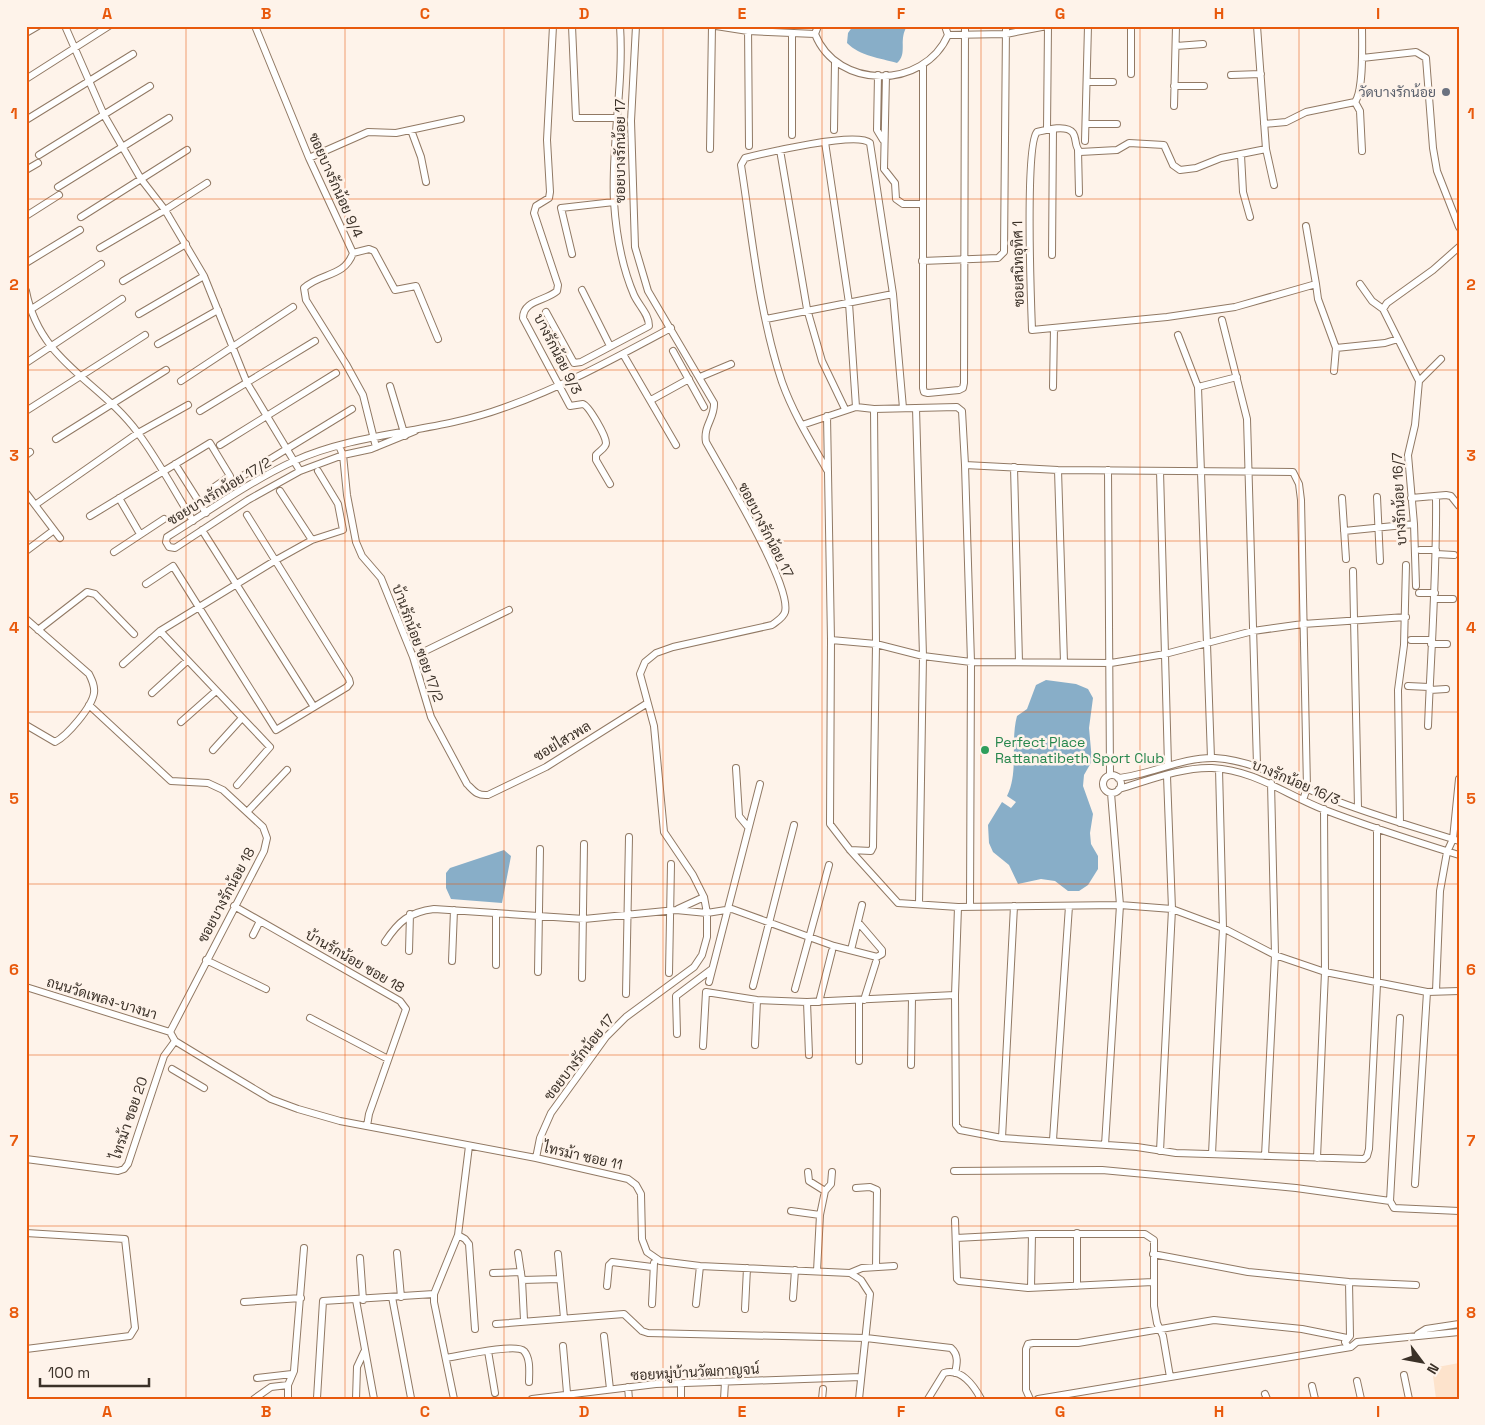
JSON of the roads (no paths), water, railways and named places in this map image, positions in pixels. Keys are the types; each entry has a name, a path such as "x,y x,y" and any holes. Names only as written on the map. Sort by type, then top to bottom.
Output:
{"street":[{"path":"26,34 38,26"},
{"path":"65,26 104,115 141,179 165,210 204,276 247,383 300,471"},
{"path":"26,78 108,26"},
{"name":"ซอยบางรักน้อย 9/4","path":"255,26 309,158 353,253 349,264 340,270 312,280 304,288 306,300 346,364 362,395 373,436"},
{"name":"บางรักน้อย 9/3","path":"552,26 547,140 550,192 549,198 536,206 534,214 558,285 557,291 528,305 523,311 524,318 570,406 583,404 588,406 606,440 604,448 596,455 596,460 610,484"},
{"path":"572,26 576,118 617,118"},
{"path":"546,312 574,363 581,362 645,330 649,326 649,320 635,296 627,273 620,246 614,202 620,26"},
{"name":"ซอยบางรักน้อย 17","path":"536,1158 540,1138 551,1113 606,1037 626,1017 694,967 702,955 707,937 707,913 704,897 693,876 664,832 661,819 658,750 654,726 646,704 640,674 645,662 656,653 698,640 772,625 782,618 785,610 785,597 772,564 706,442 704,433 715,410 714,403 645,284 635,247 631,121 636,26"},
{"path":"710,150 714,26 815,34"},
{"path":"818,26 815,34 826,54 835,62 850,70 878,75 886,75 924,66 936,55 948,35 945,26"},
{"path":"924,66 923,388 924,392 928,393 963,388 964,26"},
{"path":"922,261 998,258 1004,252 1006,26"},
{"path":"948,35 1006,34 1047,26 1052,255"},
{"path":"1085,141 1088,26"},
{"path":"1131,26 1131,74"},
{"path":"1174,106 1176,26"},
{"path":"1257,26 1266,149 1274,185"},
{"path":"1362,26 1362,58 1359,94 1356,102 1360,111 1362,151"},
{"path":"748,29 749,146"},
{"path":"789,31 792,135"},
{"path":"1176,46 1203,44"},
{"path":"1362,58 1416,52 1426,58 1433,148 1437,171 1459,227"},
{"path":"26,120 133,54"},
{"path":"834,130 835,62"},
{"path":"1231,75 1261,74"},
{"path":"878,75 877,130 883,140"},
{"path":"886,75 883,140 884,169 895,183 896,199 903,204 923,204"},
{"path":"1087,82 1113,82"},
{"path":"26,170 38,159 150,86"},
{"path":"1174,86 1204,86"},
{"path":"1264,124 1286,122 1306,112 1356,102"},
{"path":"58,186 169,118"},
{"path":"309,158 368,132 396,133 461,119"},
{"path":"1086,124 1117,124"},
{"path":"1050,129 1072,131 1078,150 1079,193"},
{"name":"ซอยสนิทอุทิศ 1","path":"1050,129 1037,132 1032,144 1029,264 1032,330 1235,307 1316,284"},
{"path":"411,130 421,157 426,182"},
{"path":"828,471 802,425 783,384 766,319 742,160 780,150 825,142 862,139 870,143 894,294 903,408"},
{"path":"825,142 849,303 856,407"},
{"path":"1078,150 1117,150 1129,143 1155,143 1165,146 1173,165 1180,170 1196,168 1221,158 1266,149"},
{"path":"80,217 187,150"},
{"path":"780,150 807,309 822,361 845,409"},
{"path":"1241,155 1243,192 1250,217"},
{"path":"100,248 207,183"},
{"path":"26,216 59,195"},
{"path":"572,254 561,208 614,202"},
{"path":"1306,226 1316,284 1336,348 1334,371"},
{"path":"26,263 80,230"},
{"path":"123,281 186,244"},
{"path":"1383,309 1387,303 1433,270 1459,247"},
{"path":"353,253 369,249 374,251 395,290 416,286 438,339"},
{"path":"30,310 101,264"},
{"path":"139,314 204,276"},
{"path":"1360,284 1372,301 1383,309 1419,380 1441,358"},
{"path":"582,290 610,346"},
{"path":"27,294 30,310 50,347 79,376 112,402 138,433 193,521"},
{"path":"766,319 807,309 894,294"},
{"path":"26,362 122,300"},
{"path":"181,380 293,307"},
{"path":"158,344 218,310"},
{"path":"1222,320 1247,419 1256,765"},
{"name":"ซอยบางรักน้อย 17/2","path":"404,434 373,436 295,461 240,490 167,537 166,542 169,547 175,548 300,471 343,455 376,447 404,434 503,408 558,385 623,354 671,328"},
{"path":"1053,387 1054,328"},
{"path":"26,411 145,335"},
{"path":"1178,335 1198,387 1209,643 1211,758"},
{"path":"1336,348 1385,344 1398,339"},
{"path":"200,411 315,341"},
{"path":"673,351 704,407"},
{"path":"623,354 676,445"},
{"path":"700,377 731,364"},
{"path":"56,439 112,402 166,370"},
{"path":"220,445 336,373"},
{"path":"1198,387 1237,377"},
{"path":"651,400 689,379"},
{"name":"บางรักน้อย 16/7","path":"1416,586 1414,524 1408,451 1416,416 1419,380"},
{"path":"390,386 404,434"},
{"path":"35,505 138,433 188,405"},
{"path":"802,425 845,409 856,407 874,409 960,408 965,465 971,662 970,906"},
{"path":"916,408 923,656 919,904"},
{"path":"236,480 352,409"},
{"path":"850,850 871,851 873,847 876,644 874,409"},
{"path":"827,416 831,640 830,824 850,850 898,903 958,907 1120,905 1172,909 1223,928 1275,955 1325,972 1377,984 1427,992 1459,991"},
{"path":"373,436 376,447"},
{"path":"90,516 174,464 208,444 212,444 230,476 210,490"},
{"name":"บ้านรักน้อย ซอย 17/2","path":"339,446 343,455 347,495 356,542 362,556 380,578 412,657 431,717 463,775 475,792 480,795 488,795"},
{"path":"174,464 206,513"},
{"path":"965,465 1058,470 1249,470 1293,472 1299,484 1304,624 1307,788 1303,800"},
{"path":"1014,467 1019,662"},
{"path":"1058,470 1064,662"},
{"path":"1108,470 1111,663 1110,776"},
{"path":"1160,470 1168,765"},
{"path":"123,664 160,631 236,584 312,540 342,530 338,504 318,471"},
{"path":"280,491 312,540"},
{"path":"1428,726 1436,552 1436,496"},
{"path":"1411,498 1450,496 1459,506"},
{"path":"27,497 60,538"},
{"path":"1377,497 1380,561"},
{"path":"119,498 140,534"},
{"path":"1342,498 1346,559"},
{"path":"146,584 173,566 200,607 272,728 279,729 347,687 350,683 349,679 247,515"},
{"path":"114,552 164,519"},
{"path":"1344,531 1414,524"},
{"path":"26,552 54,530"},
{"path":"202,530 314,707"},
{"path":"1420,550 1454,555"},
{"path":"1400,823 1398,690 1406,617 1406,565"},
{"path":"1354,571 1358,808"},
{"path":"38,630 87,592 95,594 134,634"},
{"path":"1419,593 1453,599"},
{"path":"412,657 509,610"},
{"path":"831,640 876,644 923,656 971,662 1111,663 1165,654 1253,630 1304,624 1406,617"},
{"path":"26,620 89,674 94,684 94,693 89,705 62,738 55,742 26,725"},
{"path":"160,631 270,747 237,785"},
{"path":"1411,640 1447,644"},
{"path":"152,693 187,661"},
{"path":"1408,686 1446,689"},
{"path":"181,722 216,691"},
{"name":"ซอยไสวพล","path":"488,795 546,767 646,704"},
{"name":"ซอยบางรักน้อย 18","path":"89,705 172,781 208,783 223,790 263,827 267,838 264,851 170,1032"},
{"path":"213,750 242,718"},
{"path":"1105,1145 1120,905 1111,792 1103,786 1105,778 1110,776 1118,778 1183,761 1211,758 1256,765 1358,808 1456,840"},
{"path":"736,768 739,816 748,827"},
{"path":"1212,1154 1223,928 1219,769"},
{"name":"บางรักน้อย 16/3","path":"1119,789 1185,771 1219,769 1243,773 1271,783 1324,809 1459,856"},
{"path":"247,812 287,770"},
{"path":"1160,1151 1172,909 1167,776"},
{"path":"1111,792 1119,789 1118,778"},
{"path":"1436,991 1440,891 1447,852 1456,840 1459,779"},
{"path":"1265,1156 1275,955 1271,783"},
{"path":"709,982 760,784"},
{"path":"1317,1158 1325,972 1324,809"},
{"path":"753,986 768,921 794,825"},
{"path":"958,907 955,996 956,1125 964,1132 1002,1138 1053,1140 1160,1151 1364,1159 1368,1156 1377,984 1377,828"},
{"path":"626,994 629,837"},
{"path":"582,978 584,844"},
{"path":"538,972 540,849"},
{"path":"669,973 673,910 671,864"},
{"path":"795,989 829,864"},
{"path":"673,910 704,897"},
{"path":"851,950 862,905"},
{"name":"บ้านรักน้อย ซอย 18","path":"234,906 400,1001 406,1009 367,1126"},
{"path":"1002,1138 1014,906"},
{"path":"1053,1140 1069,906"},
{"path":"385,942 394,928 410,914 434,909 584,919 673,910 707,913 727,909 851,950 877,956 882,954 882,950 858,922"},
{"path":"452,961 454,910"},
{"path":"496,913 496,965"},
{"path":"409,951 410,914"},
{"path":"253,935 260,922"},
{"path":"819,1002 832,951"},
{"path":"206,960 266,989"},
{"path":"859,1061 862,1000 876,962"},
{"path":"677,1034 676,996 712,970"},
{"name":"ถนนวัดเพลง-บางนา","path":"26,987 170,1032"},
{"path":"703,1046 706,992 756,1000 807,1002 955,996"},
{"path":"1415,1184 1427,992"},
{"path":"911,1065 912,998"},
{"path":"756,1000 756,1045"},
{"path":"807,1002 809,1055"},
{"path":"310,1018 388,1059"},
{"path":"1400,1018 1390,1201 1394,1208 1459,1211"},
{"name":"ไทรม้า ซอย 11","path":"170,1032 176,1041 272,1099 340,1121 536,1158 628,1179 636,1185 641,1194 642,1239 647,1252 655,1258"},
{"name":"ไทรม้า ซอย 20","path":"26,1159 118,1171 124,1169 128,1164 164,1056 176,1041"},
{"path":"172,1069 204,1088"},
{"path":"454,1399 434,1294 458,1235 469,1146"},
{"path":"954,1171 1102,1170 1296,1188 1390,1201"},
{"path":"808,1172 809,1181 825,1191"},
{"path":"817,1271 820,1216 825,1191 831,1184 832,1172"},
{"path":"856,1188 870,1186 877,1190 876,1267"},
{"path":"791,1211 820,1216"},
{"path":"955,1220 957,1279 959,1281 1031,1288 1153,1282"},
{"path":"26,1233 120,1237 126,1239 135,1328 130,1336 26,1349"},
{"path":"956,1238 1077,1233 1145,1234 1154,1240 1154,1306 1160,1329 1164,1336 1170,1377"},
{"path":"1077,1233 1077,1286"},
{"path":"1031,1288 1032,1234"},
{"path":"458,1235 469,1244 475,1329"},
{"path":"288,1399 288,1385 292,1374 301,1298 304,1248"},
{"path":"397,1253 400,1297"},
{"path":"518,1253 522,1280 524,1320"},
{"path":"558,1254 564,1318"},
{"path":"1153,1254 1248,1272 1349,1282 1416,1285"},
{"path":"360,1258 360,1300 364,1352 374,1399"},
{"path":"652,1304 652,1267 655,1258 671,1264 850,1273 862,1268 894,1266"},
{"path":"607,1286 608,1265 612,1262 652,1267"},
{"path":"696,1304 700,1266"},
{"path":"745,1309 747,1268"},
{"path":"793,1298 795,1270"},
{"path":"493,1273 521,1272"},
{"path":"850,1273 862,1280 870,1294 859,1399"},
{"path":"522,1280 560,1279"},
{"path":"1348,1346 1345,1342 1348,1337 1349,1282"},
{"path":"317,1398 322,1304 326,1300 360,1300 434,1294"},
{"path":"392,1297 411,1398"},
{"path":"244,1302 301,1298"},
{"path":"496,1324 524,1320 624,1314 642,1331 648,1333 866,1338 951,1348 956,1352 955,1373"},
{"path":"1030,1399 1026,1390 1026,1349 1028,1344 1078,1343 1214,1320 1302,1329 1348,1337 1357,1342 1417,1334 1427,1336 1459,1332"},
{"path":"1417,1334 1426,1329 1459,1324"},
{"path":"604,1336 610,1389"},
{"path":"1038,1399 1354,1346 1357,1342"},
{"path":"563,1346 567,1393"},
{"path":"446,1358 511,1348 525,1352 528,1360 529,1382"},
{"path":"488,1351 495,1393"},
{"path":"356,1399 357,1367 364,1352"},
{"path":"928,1399 944,1373 955,1373 973,1385 981,1399"},
{"path":"257,1378 292,1374"},
{"path":"1404,1375 1409,1399"},
{"name":"ซอยหมู่บ้านวัฒกาญจน์","path":"532,1399 567,1393 584,1395 610,1389 680,1384 861,1377"},
{"path":"1357,1381 1361,1399"},
{"path":"724,1399 725,1382"},
{"path":"680,1384 681,1399"},
{"path":"254,1399 271,1387 288,1385"},
{"path":"1312,1386 1315,1399"},
{"path":"628,1388 629,1399"},
{"path":"822,1399 823,1389"}],"water":[{"path":"853,26 907,26 904,31 902,55 897,63 858,51 847,43 848,33"},
{"path":"1046,680 1076,684 1088,689 1093,698 1089,728 1092,761 1084,775 1083,786 1093,814 1090,833 1091,844 1098,856 1098,869 1088,885 1079,891 1068,891 1055,881 1041,879 1018,884 1009,865 993,852 989,843 988,825 1002,802 1011,808 1016,802 1007,796 1013,777 1014,736 1017,716 1027,709 1036,685"},
{"path":"504,850 511,856 502,903 451,899 446,888 446,873 450,868"}],"place":[{"name":"วัดบางรักน้อย","path":"1446,92"},
{"name":"Perfect Place Rattanatibeth Sport Club","path":"985,750"}]}
